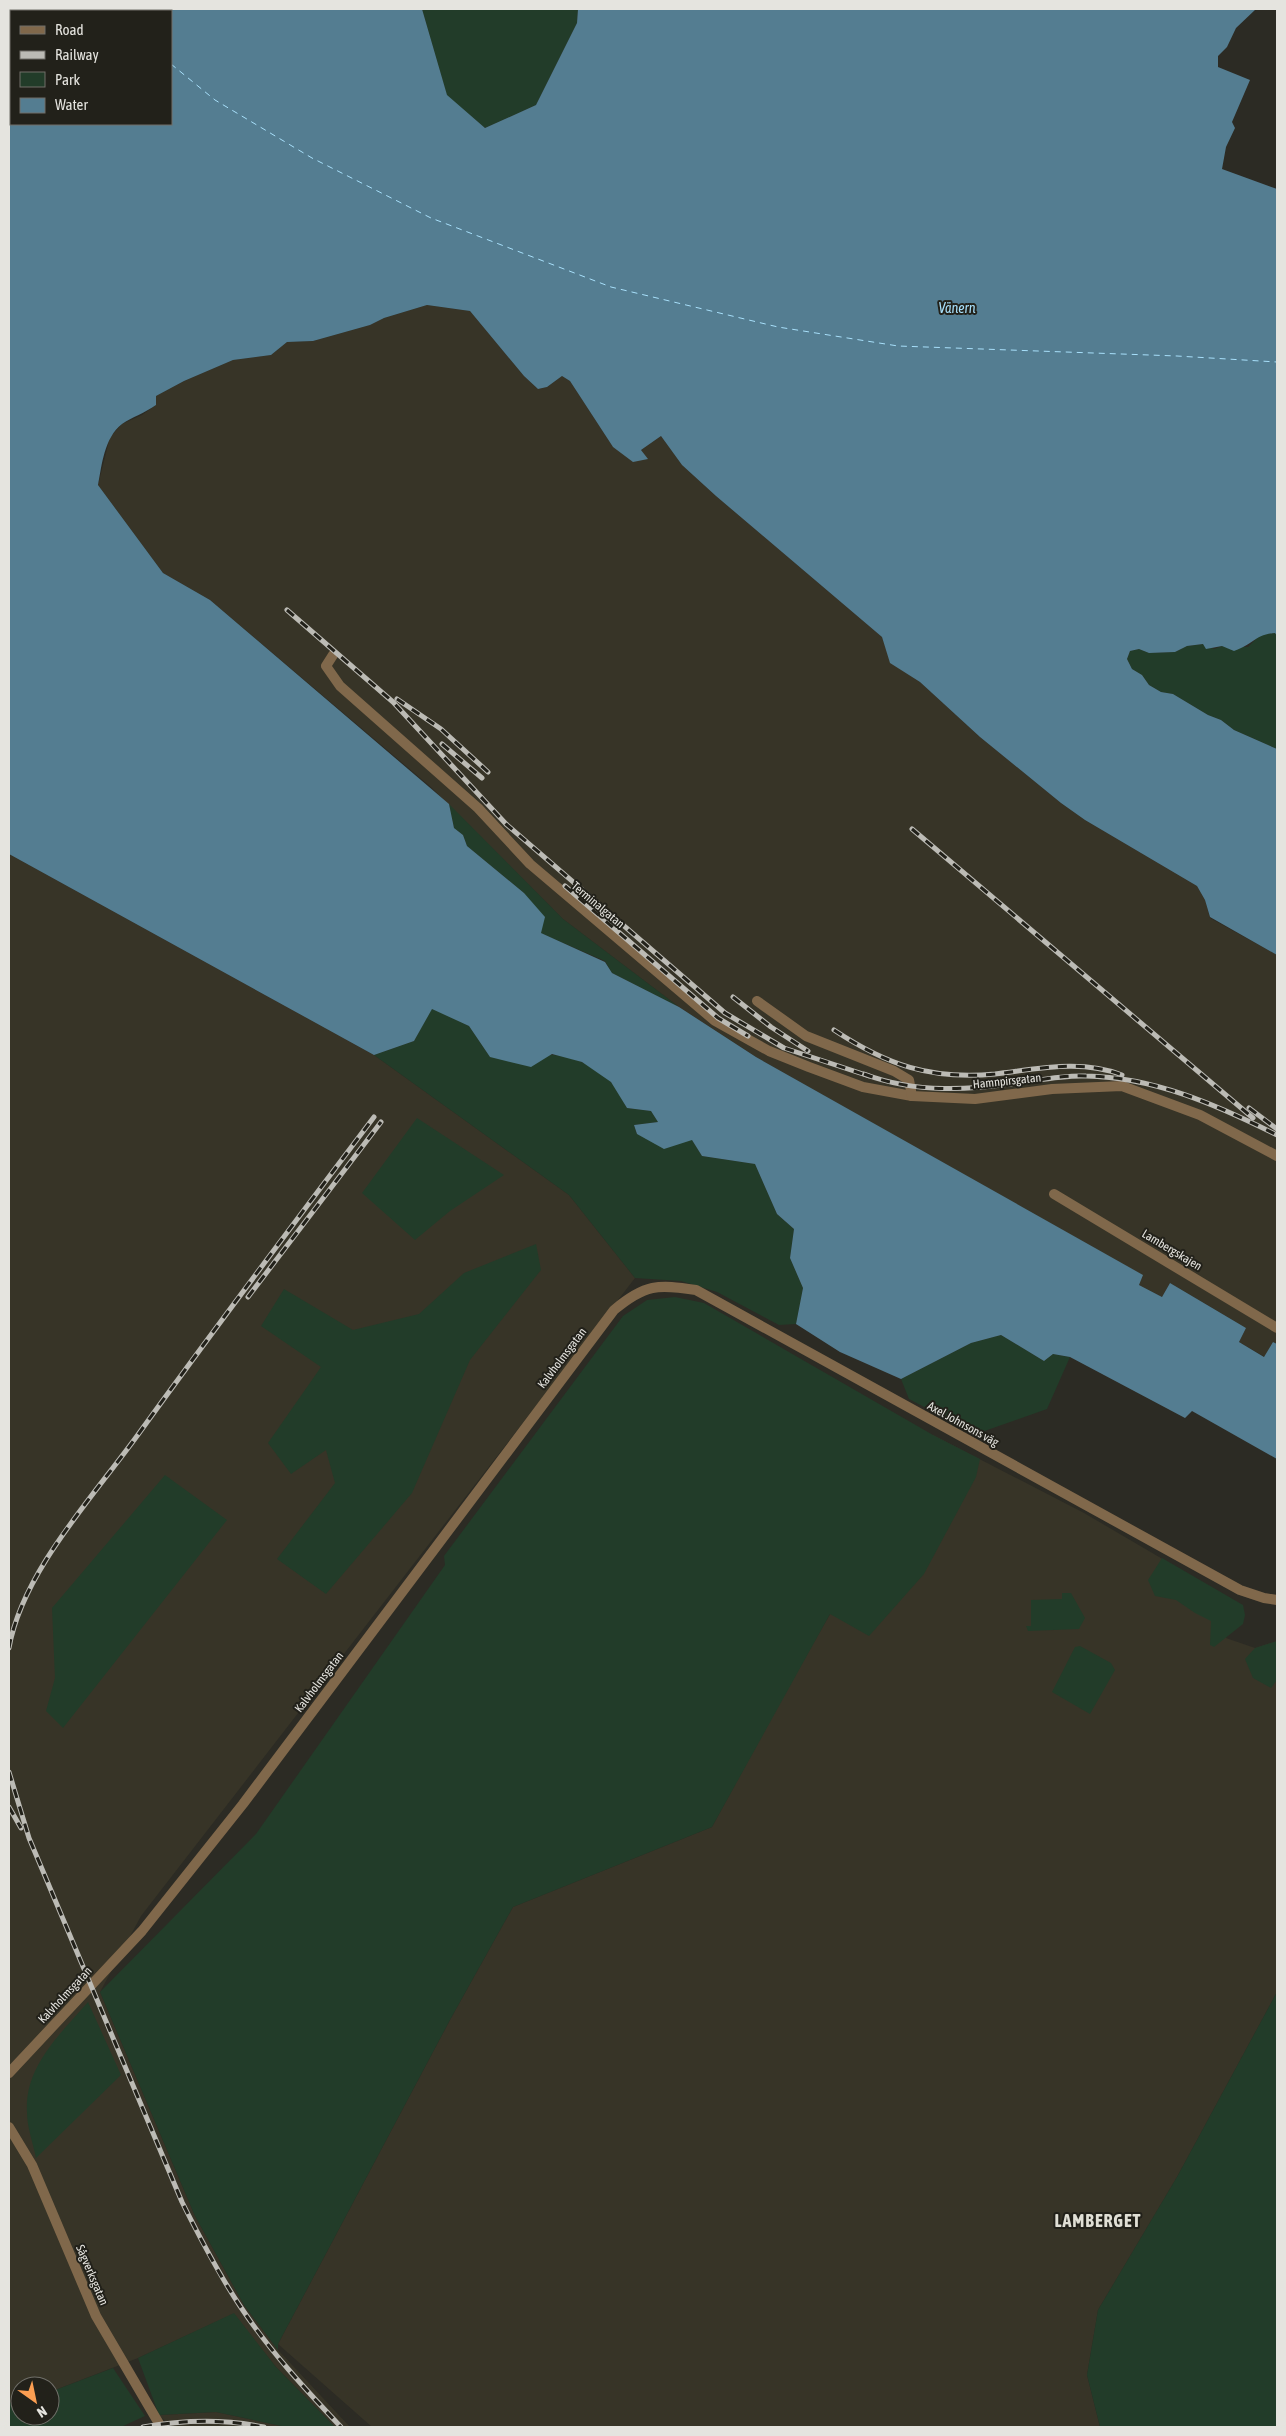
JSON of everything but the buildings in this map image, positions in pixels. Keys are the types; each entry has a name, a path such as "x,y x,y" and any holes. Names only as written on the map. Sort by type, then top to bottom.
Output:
{"street":[{"name":"Terminalgatan","path":"333,655 326,666 340,686 478,808 530,864 715,1021 769,1051 809,1067 863,1087 912,1096"},
{"path":"757,1001 806,1036 894,1071 909,1080 912,1096"},
{"name":"Hamnpirsgatan","path":"912,1096 976,1099 1052,1089 1122,1086 1200,1115 1277,1156"},
{"name":"Lambergskajen","path":"1054,1194 1277,1328"},
{"name":"Axel Johnsons väg","path":"634,1293 664,1285 696,1290 982,1450 1240,1590 1277,1600"},
{"name":"Kalvholmsgatan","path":"9,2073 142,1931 243,1804 614,1310 634,1293"},
{"name":"Sågverksgatan","path":"9,2127 32,2165 96,2316 161,2427"}],"shaded area":[{"path":"427,305 470,311 524,376 538,389 547,387 562,376 570,381 613,447 647,459 641,450 661,436 682,465 716,496 882,637 891,663 920,682 980,737 1061,803 1085,820 1197,886 1205,900 1210,918 1277,955 1277,1344 1273,1342 1265,1357 1239,1342 1246,1328 1170,1283 1162,1297 1139,1285 1142,1275 756,1057 679,1007 563,919 432,788 210,600 163,573 98,485 110,437 122,424 142,415 156,405 156,396 184,381 233,360 271,355 287,342 313,341 370,325 384,318"},
{"path":"9,854 374,1055 569,1195 635,1278 141,1916 100,1992 195,2216 244,2305 278,2350 350,2427 335,2427 276,2367 233,2314 138,2358 60,2388 60,2376 10,2376 10,2402"},
{"path":"933,1435 1084,1513 1241,1605 1226,1638 1255,1648 1277,1641 1277,1992 1177,2177 1098,2310 1087,2375 1100,2427 372,2427 278,2344 451,2018 513,1907 712,1827 787,1689"},
{"path":"216,2412 286,2427 171,2427 159,2415"}],"green space":[{"path":"422,9 578,9 577,23 536,105 485,128 447,96"},
{"path":"1275,633 1277,636 1277,749 1234,730 1221,720 1208,715 1173,694 1161,692 1149,685 1142,675 1132,669 1127,659 1130,651 1139,649 1149,653 1175,652 1187,646 1204,644 1214,649 1222,646 1248,647 1261,634"},
{"path":"449,804 563,919 679,1007 612,973 605,961 540,933 524,893 467,846 463,835 454,828"},
{"path":"432,1008 469,1026 490,1057 553,1055 582,1062 596,1070 613,1084 627,1108 651,1111 658,1122 634,1125 637,1134 692,1140 702,1156 755,1164 777,1214 794,1229 790,1258 803,1288 796,1324 779,1325 717,1292 681,1281 635,1278 569,1195 374,1055 414,1041"},
{"path":"417,1118 504,1175 450,1211 415,1240 362,1193"},
{"path":"536,1244 541,1270 470,1360 412,1493 326,1594 277,1559 335,1483 326,1450 291,1474 268,1443 321,1367 261,1326 284,1289 353,1330 419,1314 464,1273"},
{"path":"675,1297 704,1303 933,1435 980,1459 976,1477 924,1574 869,1636 830,1614 712,1827 513,1907 451,2018 278,2344 278,2350 244,2305 195,2216 100,1992 256,1834 445,1565 444,1556 623,1316 647,1300"},
{"path":"1001,1335 1044,1361 1053,1354 1070,1357 1047,1409 976,1434 909,1399 901,1379 971,1343"},
{"path":"165,1475 227,1520 63,1728 46,1711 55,1678 52,1608"},
{"path":"1162,1558 1243,1605 1245,1615 1243,1624 1214,1647 1210,1645 1211,1621 1176,1600 1155,1596 1148,1580"},
{"path":"1062,1593 1071,1593 1085,1618 1079,1629 1028,1631 1026,1626 1031,1626 1031,1600 1062,1599"},
{"path":"1277,1641 1277,1680 1271,1688 1253,1678 1245,1659 1255,1648"},
{"path":"1080,1646 1111,1663 1115,1670 1090,1714 1052,1692 1075,1647"},
{"path":"1277,1992 1277,2427 1100,2427 1087,2375 1098,2310 1177,2177"},
{"path":"88,2002 121,2075 36,2158 27,2118 31,2080 46,2052"},
{"path":"234,2313 276,2367 335,2427 286,2427 216,2412 159,2415 138,2358"},
{"path":"113,2368 145,2416 121,2427 9,2427 9,2399 10,2426 60,2426 60,2388"}],"water":[{"name":"Vänern","path":"9,9 422,9 447,95 485,128 536,105 577,23 578,9 1256,9 1236,28 1227,47 1218,56 1218,67 1250,80 1232,122 1235,128 1226,147 1222,169 1277,189 1277,636 1275,633 1262,636 1234,651 1222,646 1206,649 1203,644 1187,646 1175,652 1149,653 1139,649 1130,651 1127,659 1132,669 1142,675 1149,685 1161,692 1173,694 1208,715 1221,720 1234,730 1277,749 1277,955 1210,917 1205,900 1197,886 1085,820 1061,803 980,737 920,682 890,663 882,637 716,496 682,465 661,436 641,450 648,459 633,462 613,447 570,381 562,376 547,387 538,389 524,376 470,311 427,305 384,318 370,325 313,341 287,342 271,355 233,360 184,381 156,396 156,405 122,424 116,430 105,452 98,485 163,573 210,600 449,804 454,828 463,835 467,846 524,893 545,917 541,933 605,962 612,973 679,1007 756,1057 1143,1275 1139,1285 1162,1297 1170,1283 1246,1328 1239,1342 1264,1357 1273,1342 1277,1344 1277,1459 1192,1411 1185,1418 1070,1357 1053,1354 1044,1361 1001,1335 971,1343 901,1379 840,1352 796,1324 803,1288 790,1258 794,1229 777,1214 755,1164 702,1156 692,1140 664,1149 637,1134 634,1125 658,1122 651,1111 627,1108 611,1082 582,1062 552,1054 531,1067 490,1057 469,1026 432,1009 414,1041 374,1055 9,854"}],"ferry route":[{"path":"172,65 215,100 312,158 431,218 611,287 778,327 898,346 1177,356 1277,362"}],"railway":[{"path":"287,610 393,702 506,824 725,1013 784,1048 869,1076"},
{"path":"397,699 441,729 488,772"},
{"path":"442,744 482,778"},
{"path":"912,829 1253,1118"},
{"path":"565,886 718,1018 748,1036"},
{"path":"733,997 771,1027 808,1051"},
{"path":"834,1030 891,1061 929,1072 950,1075 972,1075 1075,1066 1107,1070 1122,1075"},
{"path":"864,1074 904,1085 944,1088 984,1087 1071,1076 1136,1081 1208,1103 1277,1135"},
{"path":"1249,1108 1277,1129"},
{"path":"9,1648 16,1620 28,1592 43,1564 61,1537 374,1117"},
{"path":"248,1297 381,1122"},
{"path":"9,1772 29,1838 182,2202 224,2281 251,2322 288,2369 341,2427"},
{"path":"9,1807 21,1828"},
{"path":"143,2427 203,2421 249,2424 264,2427"}],"district":[{"name":"LAMBERGET","path":"1098,2221"}]}
